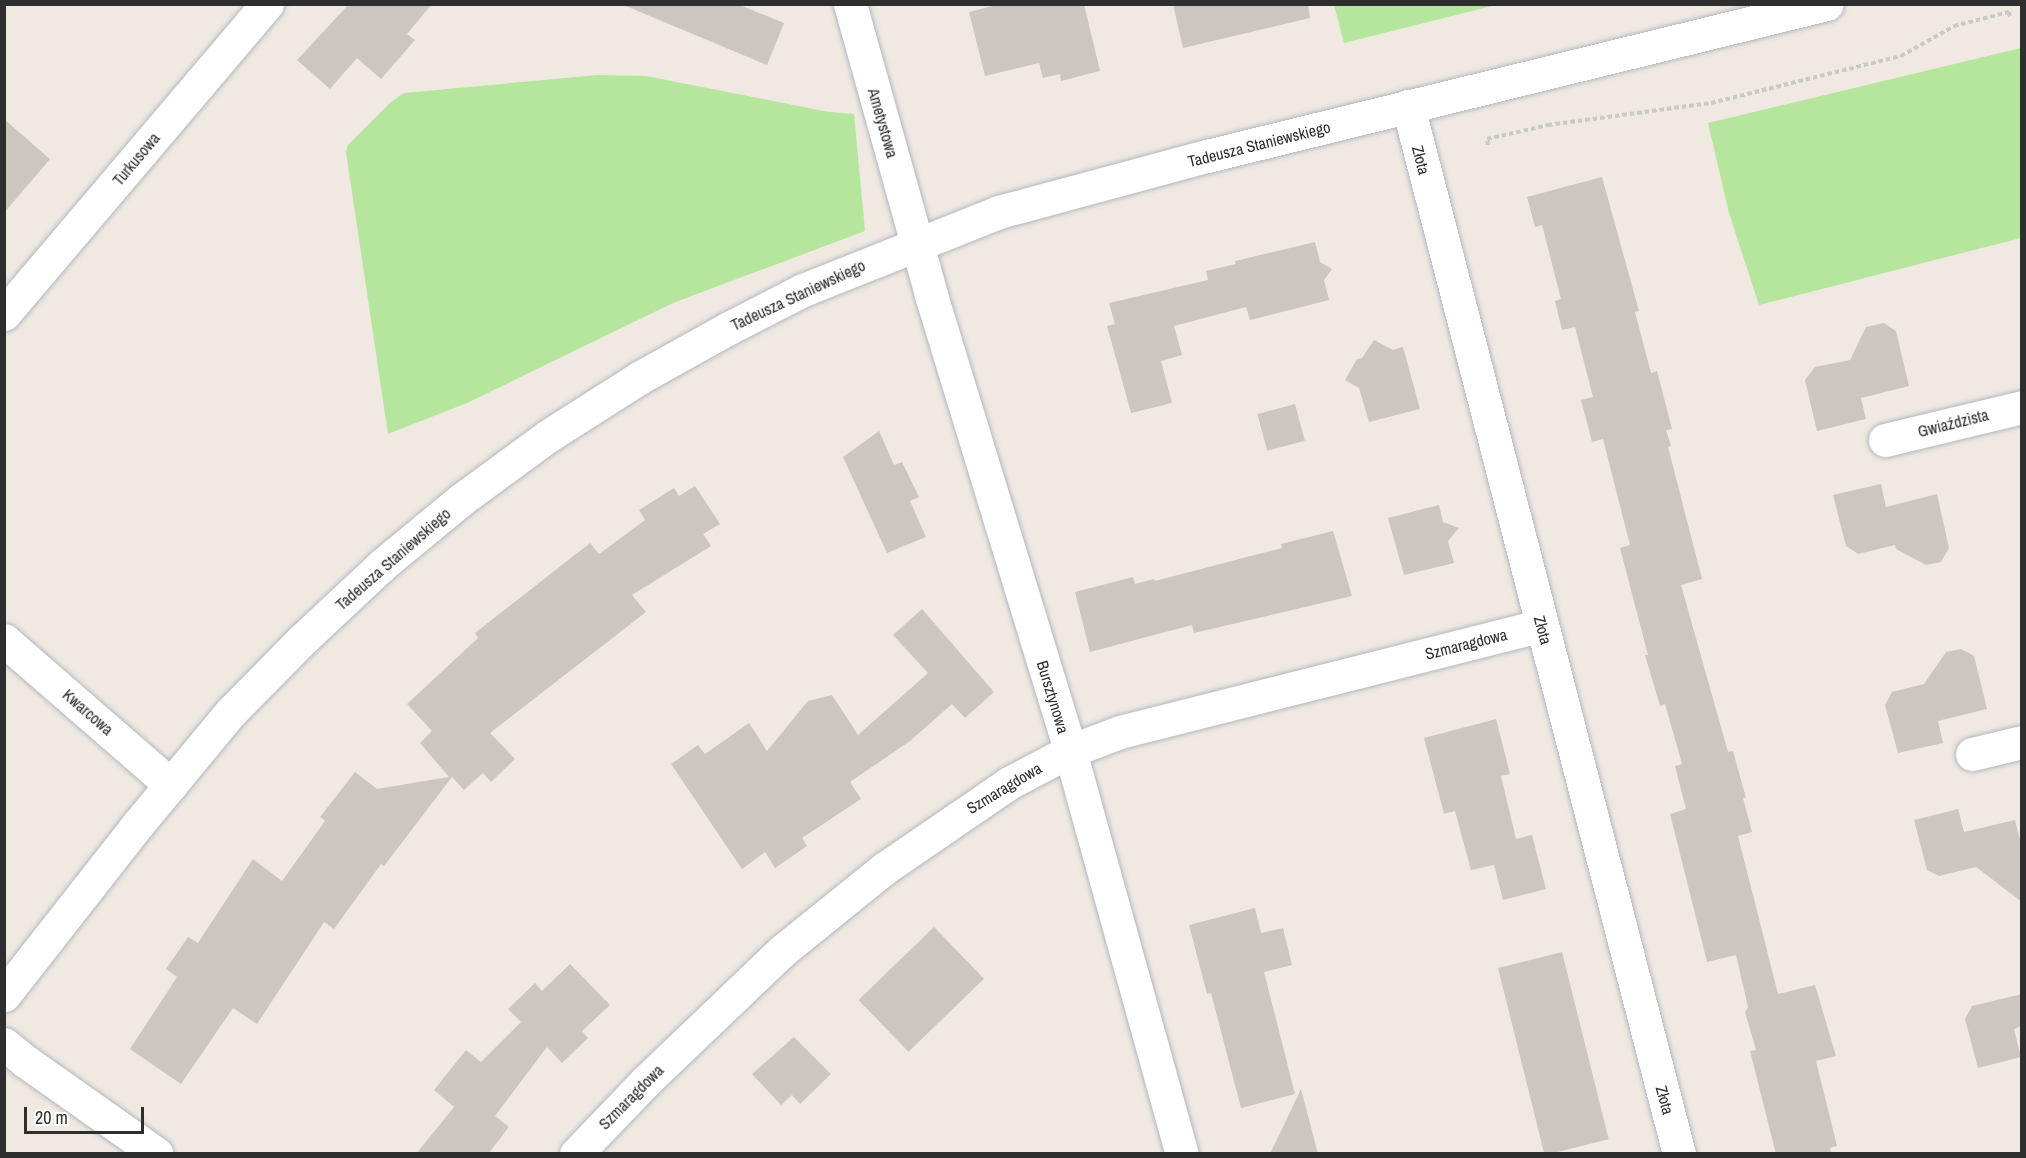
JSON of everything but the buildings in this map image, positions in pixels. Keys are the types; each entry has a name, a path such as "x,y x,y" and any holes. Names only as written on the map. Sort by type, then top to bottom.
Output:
{"street":[{"name":"Turkusowa","path":"4,314 267,4"},
{"name":"Ametystowa","path":"850,4 916,242"},
{"name":"Tadeusza Staniewskiego","path":"4,995 230,713 303,639 382,565 481,485 548,436 659,366 803,290 916,242 999,212 1408,106 1827,4"},
{"name":"Złota","path":"1408,106 1679,1154"},
{"name":"Bursztynowa","path":"916,242 1070,751 1182,1154"},
{"name":"Gwiaździsta","path":"1885,440 2022,407"},
{"name":"Szmaragdowa","path":"576,1154 646,1081 782,951 826,914 943,825 1009,783 1070,751 1120,732 1542,625"},
{"name":"Kwarcowa","path":"4,640 171,785"},
{"path":"1972,754 2022,742"},
{"path":"4,1044 157,1154"}],"path":[{"path":"1488,145 1486,139 1548,125 1711,103 1744,95 1901,56 1954,26 2009,12 2010,17"}],"green space":[{"path":"1334,4 1496,5 1344,43"},
{"path":"2021,48 2021,238 1759,305 1729,213 1708,123"},
{"path":"598,75 646,76 829,112 854,114 865,231 673,303 467,403 388,434 346,152 348,145 391,102 404,93"}]}
